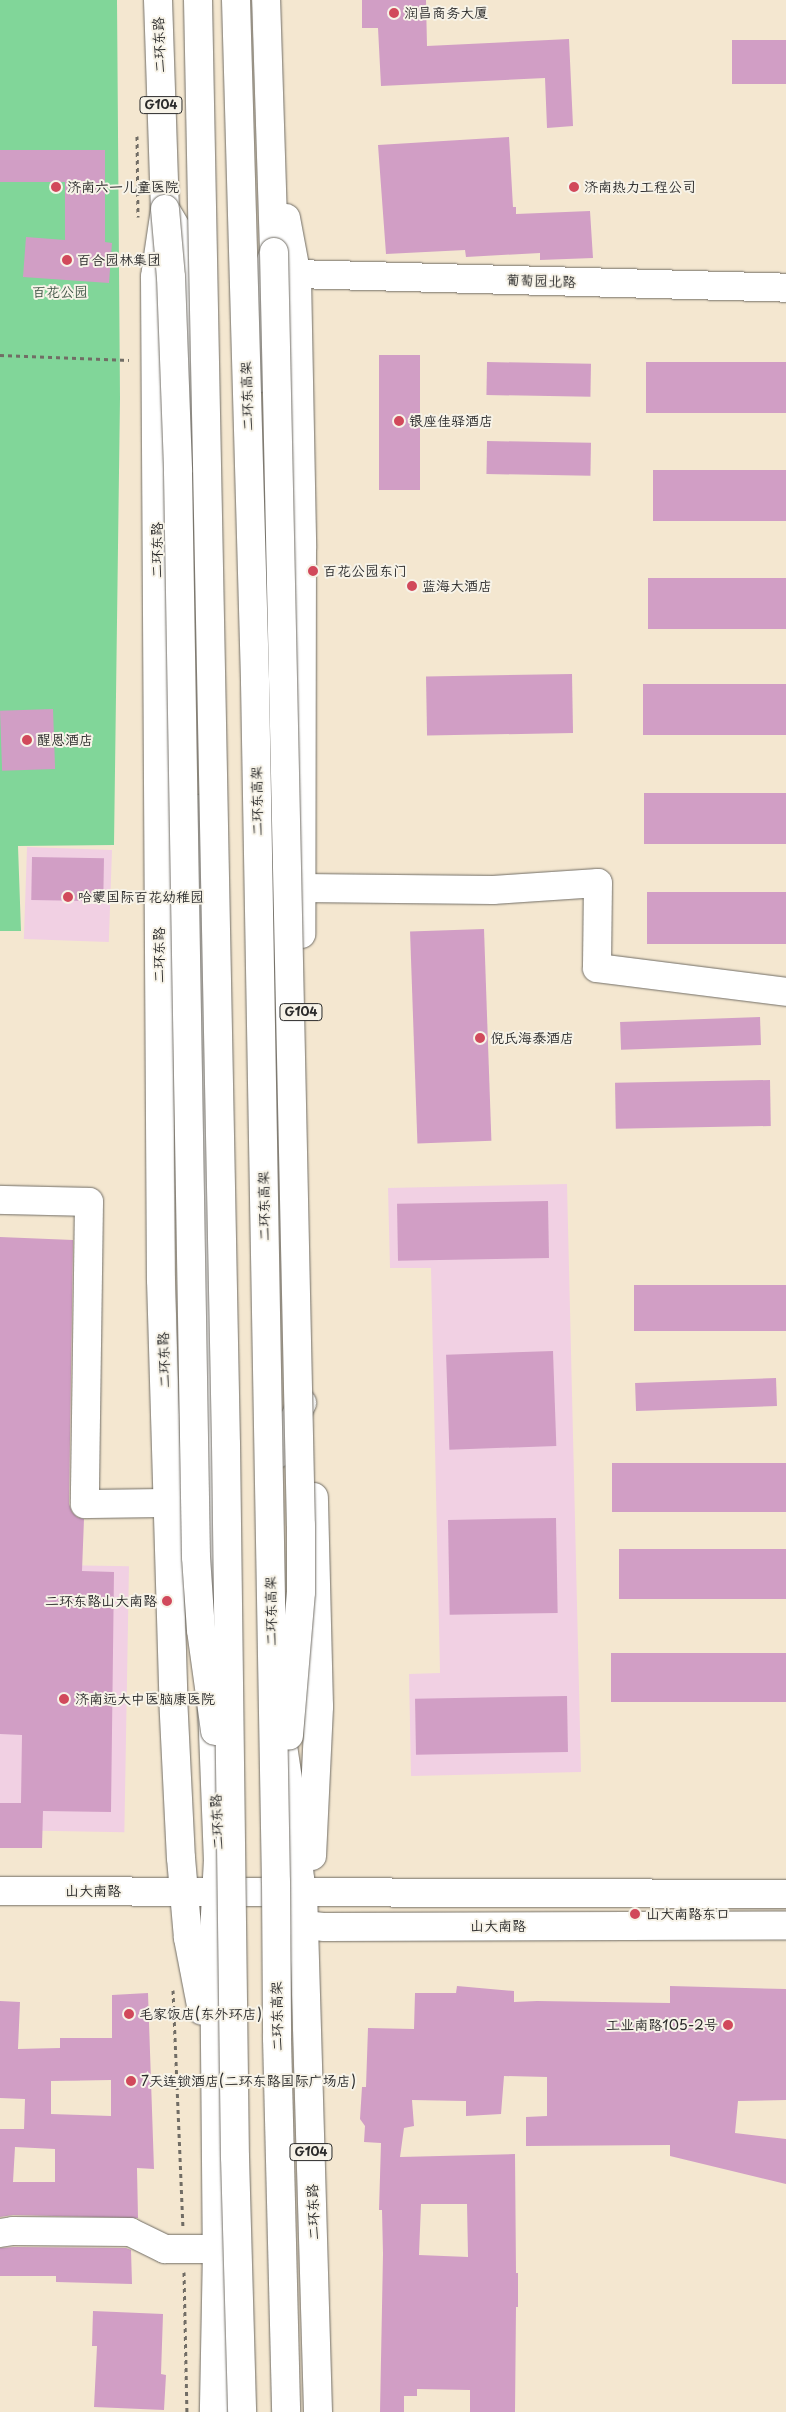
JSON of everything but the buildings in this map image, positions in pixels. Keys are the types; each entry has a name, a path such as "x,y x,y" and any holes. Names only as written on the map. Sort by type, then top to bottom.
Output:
{"main road":[{"name":"二环东路","path":"158,0 165,209 156,287 161,1270 175,1733 183,1891 188,1938 215,2076"},
{"path":"198,0 226,1434 224,1884 242,2412"},
{"name":"二环东高架","path":"236,0 255,692 276,1882 277,2038 286,2412"},
{"name":"二环东路","path":"266,0 274,252 258,297 282,1734 303,1891 305,1925 318,2412"},
{"name":"二环东路","path":"271,134 296,274 302,548 301,1025 319,1706 311,1860 308,1880 303,1891"},
{"name":"二环东路","path":"165,209 186,244 213,1634 212,1717 218,1859 224,1884 214,1932 217,2249 214,2412"},
{"path":"165,209 171,277 178,472 196,1557 224,1884"},
{"path":"274,252 301,1526 301,1592 276,1882"},
{"name":"葡萄园北路","path":"296,274 786,288"},
{"path":"301,888 493,890 598,883 597,968 786,992"},
{"path":"0,1200 89,1202 85,1504 168,1503"},
{"name":"二环东路","path":"277,1454 311,1385"},
{"name":"二环东路","path":"280,1628 319,1706"},
{"name":"二环东路","path":"175,1733 213,1634"},
{"name":"二环东路","path":"172,1641 212,1717"},
{"name":"山大南路","path":"224,1884 305,1925 325,1927 786,1925"},
{"name":"山大南路","path":"0,1891 183,1891 224,1884 303,1891 786,1894"},
{"path":"0,2233 13,2231 130,2232 164,2248 217,2249"}],"path":[{"path":"0,355 129,360"}],"shaded area":[{"name":"哈蒙国际百花幼稚园","path":"27,847 112,850 109,942 24,939"},
{"path":"567,1184 581,1772 411,1776 409,1674 440,1673 431,1268 390,1268 388,1188"},
{"name":"济南远大中医脑康医院","path":"0,1564 129,1566 124,1832 0,1830"}],"green space":[{"name":"百花公园","path":"0,0 117,0 120,398 114,845 18,846 21,931 0,931"}],"place":[{"name":"润昌商务大厦","path":"394,13"},
{"name":"济南六一儿童医院","path":"56,187"},
{"name":"济南热力工程公司","path":"574,187"},
{"name":"百合园林集团","path":"67,260"},
{"name":"银座佳驿酒店","path":"399,421"},
{"name":"百花公园东门","path":"313,571"},
{"name":"蓝海大酒店","path":"412,586"},
{"name":"醒恩酒店","path":"27,740"},
{"name":"哈蒙国际百花幼稚园","path":"68,897"},
{"name":"倪氏海泰酒店","path":"480,1038"},
{"name":"二环东路山大南路","path":"167,1601"},
{"name":"济南远大中医脑康医院","path":"64,1699"},
{"name":"山大南路东口","path":"635,1914"},
{"name":"毛家饭店(东外环店)","path":"129,2014"},
{"name":"工业南路105-2号","path":"728,2025"},
{"name":"7天连锁酒店(二环东路国际广场店)","path":"131,2081"}]}
